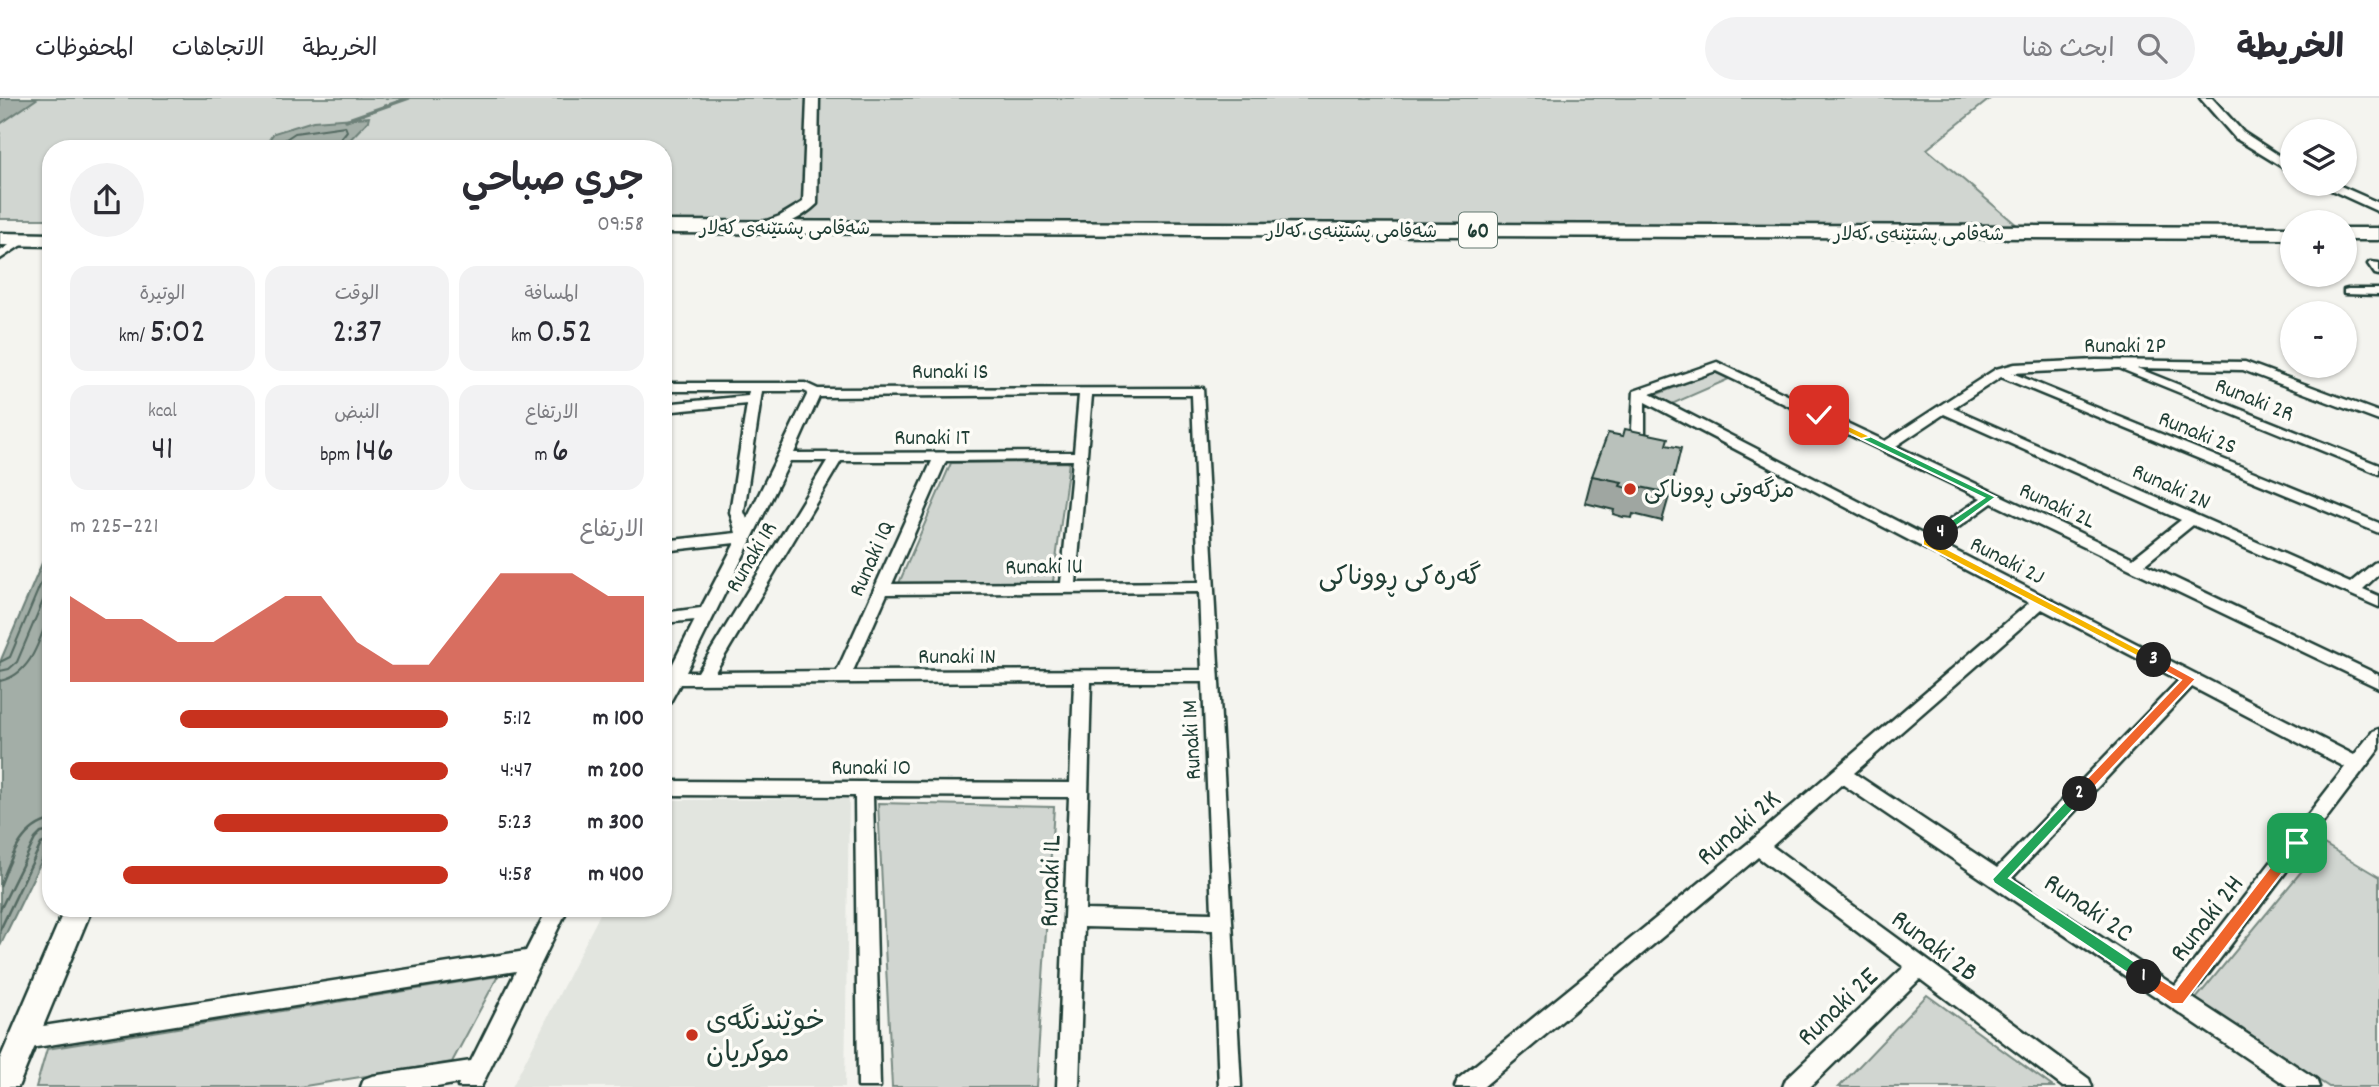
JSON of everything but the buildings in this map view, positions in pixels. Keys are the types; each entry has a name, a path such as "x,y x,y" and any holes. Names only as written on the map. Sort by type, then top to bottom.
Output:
{"highway":[{"path":"0,225 42,225"},
{"name":"شەقامی پشتێنەی کەلار","path":"672,227 2280,247"},
{"name":"شەقامی پشتێنەی کەلار","path":"672,242 2280,233"},
{"path":"2357,234 2379,234"},
{"path":"0,239 42,240"},
{"path":"2357,248 2379,248"}],"main road":[{"path":"813,98 810,204 834,227"},
{"path":"2206,98 2230,128 2280,161"},
{"path":"2352,196 2379,208"},
{"path":"763,227 785,219 810,204"},
{"path":"3,1087 75,917"}],"street":[{"path":"0,256 24,240"},
{"path":"2379,265 2374,264 2379,272"},
{"path":"2348,292 2379,292"},
{"name":"Runaki 2P","path":"1885,447 1946,410 2000,372 2015,368 2116,365 2245,366 2379,416"},
{"name":"Runaki 2R","path":"2116,365 2379,470"},
{"name":"Runaki 2L","path":"1639,394 1717,366 2379,682"},
{"name":"Runaki 2S","path":"2000,372 2379,528"},
{"name":"Runaki 1S","path":"755,393 805,387 812,389 814,394 1198,391"},
{"path":"672,388 755,393"},
{"path":"1069,588 1086,391"},
{"name":"Runaki 1M","path":"1198,391 1230,1087"},
{"path":"672,407 755,393"},
{"path":"745,537 737,512 755,393"},
{"path":"672,682 814,394"},
{"path":"1638,447 1639,394"},
{"name":"Runaki 2J","path":"1639,394 2357,765"},
{"name":"Runaki 2N","path":"1946,410 2379,602"},
{"name":"Runaki 1T","path":"785,457 1080,456"},
{"name":"Runaki 1R","path":"702,679 836,457"},
{"name":"Runaki 1Q","path":"842,678 941,457"},
{"path":"1927,542 1991,497"},
{"path":"2134,565 2192,519"},
{"path":"672,545 745,537"},
{"path":"2352,590 2379,566"},
{"name":"Runaki 1U","path":"881,590 1206,587"},
{"name":"Runaki 2K","path":"1466,1087 1758,846 2040,601"},
{"path":"672,617 707,613"},
{"name":"Runaki 1N","path":"674,678 1211,676"},
{"name":"Runaki 1L","path":"1068,1087 1083,677"},
{"path":"1999,879 2190,679"},
{"name":"Runaki 2H","path":"2177,999 2379,736"},
{"name":"Runaki 2C","path":"1840,772 2308,1087"},
{"name":"Runaki 1O","path":"672,788 1079,790"},
{"path":"864,791 869,1087"},
{"name":"Runaki 2B","path":"1758,846 2081,1087"},
{"path":"372,1087 473,1078 554,917"},
{"path":"1074,918 1223,922"},
{"path":"23,1039 533,960"},
{"name":"Runaki 2E","path":"1794,1087 1919,966"}],"shaded area":[{"path":"0,98 1991,98 1927,149 2018,226 672,220 672,140 42,140 42,219 0,219"},
{"path":"1714,372 1729,379 1672,404 1655,395"},
{"path":"1069,462 1053,582 899,583 951,463"},
{"path":"849,799 845,1087 512,1087 598,917 672,917 672,800"},
{"path":"878,803 1054,807 1036,1087 892,1087"},
{"path":"2324,844 2379,877 2379,1087 2329,1087 2195,1000"},
{"path":"498,976 452,1062 299,1087 36,1087 47,1049"},
{"path":"1927,995 2053,1087 1839,1087"}],"water":[{"path":"0,98 38,98 0,124"},
{"path":"369,117 350,140 269,140 274,133 313,121"},
{"path":"42,563 42,860 0,946 0,662"}],"waterway":[{"path":"346,120 409,98"}],"place":[{"name":"مزگەوتی ڕووناکی","path":"1630,489"},
{"name":"خوێندنگەی موکریان","path":"692,1035"}],"district":[{"name":"گەرەکی ڕووناکی","path":"1400,575"}],"route":[{"path":"1819,415 1991,497 1927,542 2190,679 1999,879 2177,999 2297,843"}]}
